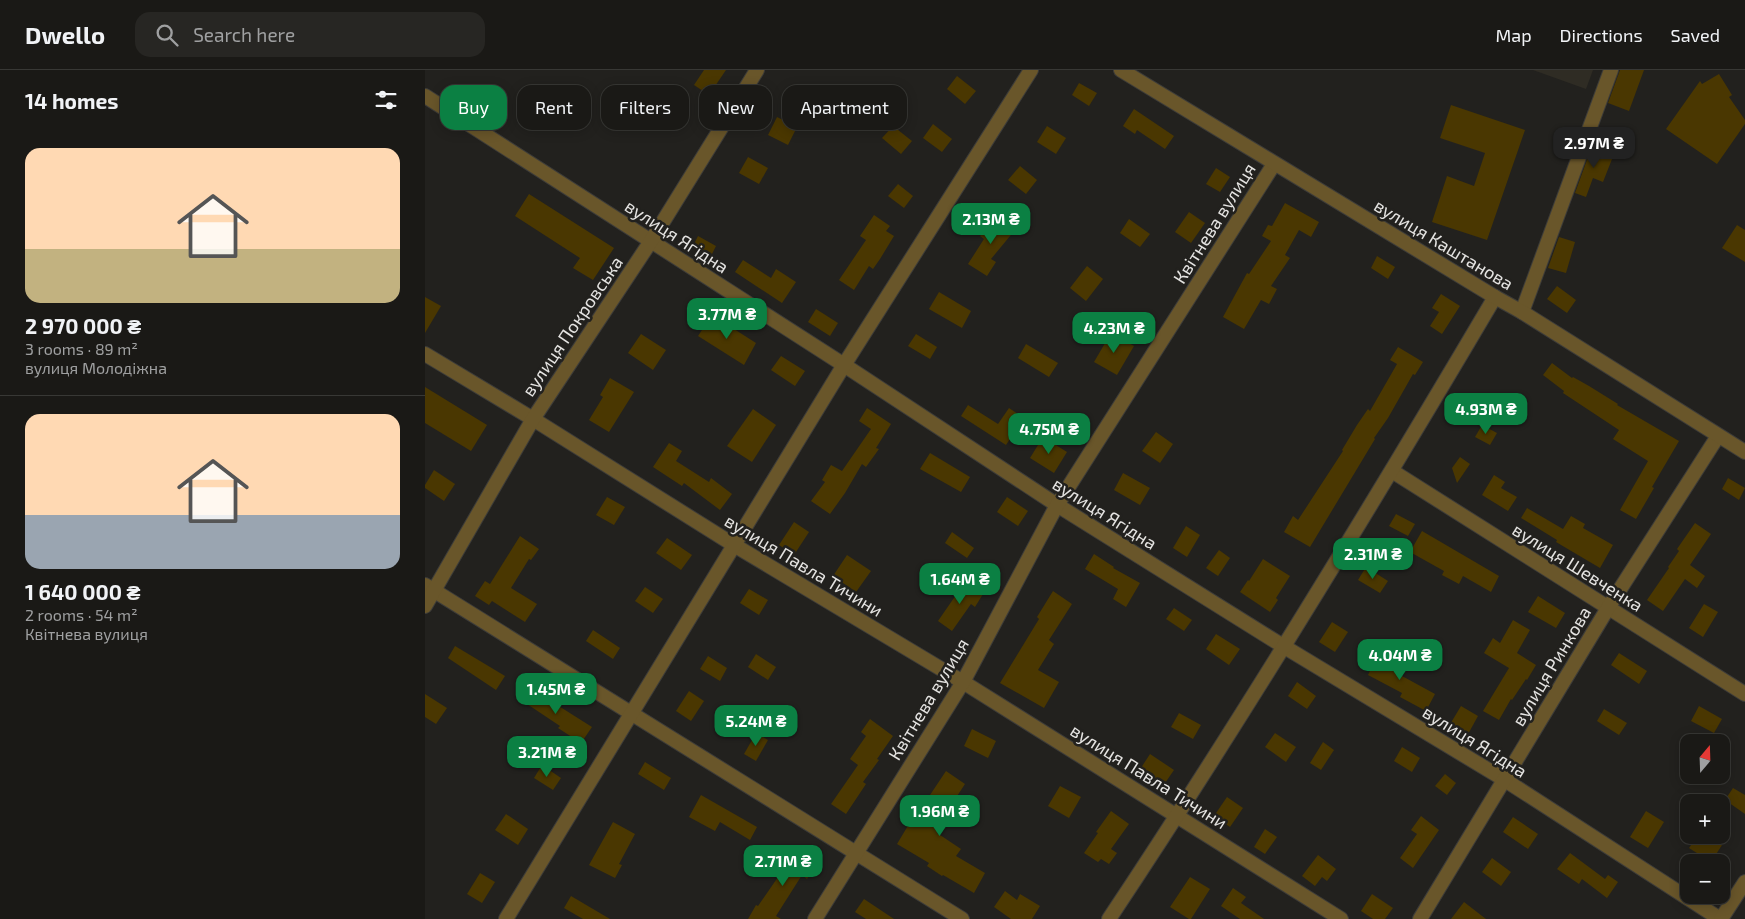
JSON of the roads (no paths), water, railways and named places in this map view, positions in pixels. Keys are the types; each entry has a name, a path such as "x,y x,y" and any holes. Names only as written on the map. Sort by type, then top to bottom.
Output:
{"street":[{"name":"вулиця Покровська","path":"425,606 430,588 533,419 651,242 757,70"},
{"path":"506,919 843,366 1031,70"},
{"name":"вулиця Каштанова","path":"1121,70 1495,298 1522,312 1745,452"},
{"path":"1522,312 1611,70"},
{"name":"вулиця Ягідна","path":"425,96 1057,505 1283,646 1505,780 1721,919"},
{"name":"Квітнева вулиця","path":"815,919 963,682 1057,505 1274,164"},
{"path":"1109,919 1178,816 1392,470 1495,298"},
{"name":"вулиця Павла Тичини","path":"425,354 734,545 963,682 1341,919"},
{"name":"вулиця Ринкова","path":"1420,919 1608,608 1718,436"},
{"name":"вулиця Шевченка","path":"1392,470 1745,694"},
{"path":"430,588 962,919"},
{"path":"1721,919 1745,882"}]}
